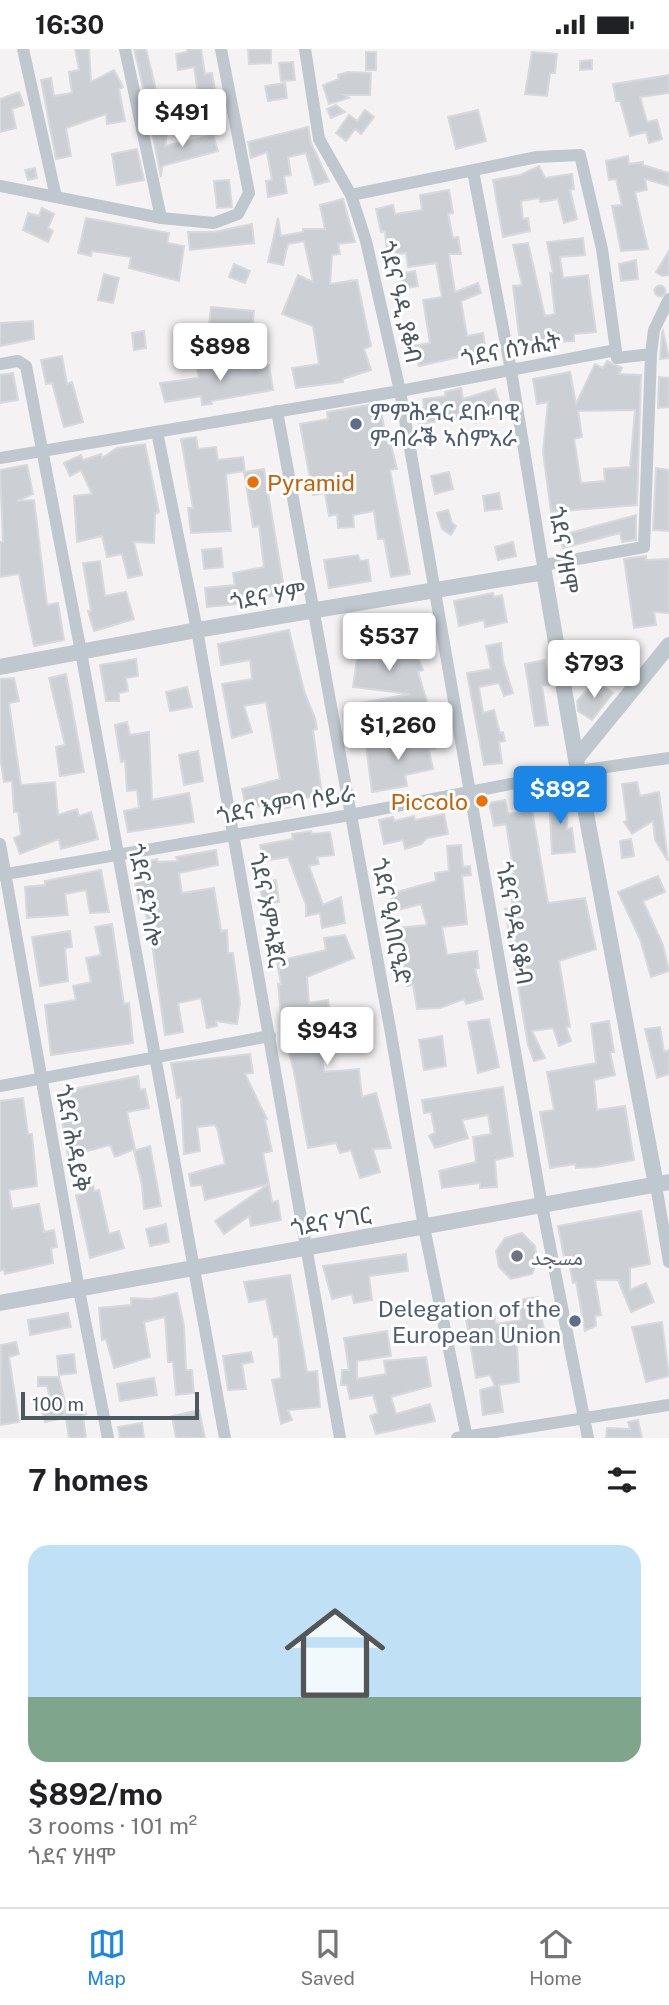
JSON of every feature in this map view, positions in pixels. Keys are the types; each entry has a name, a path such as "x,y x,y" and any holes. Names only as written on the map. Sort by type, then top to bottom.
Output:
{"street":[{"path":"23,49 55,197"},
{"path":"125,49 160,218"},
{"path":"0,186 160,218 223,222 238,214 248,202 249,193 220,49"},
{"name":"ጎደና ዓዲ ያቆብ","path":"305,49 319,139 351,195 366,240 400,391 542,1206 587,1438"},
{"path":"351,195 537,157 575,153 583,159 602,250 617,354"},
{"name":"ጎደና ሃዘሞ","path":"472,171 511,370 577,765 662,1183"},
{"path":"667,302 669,322"},
{"path":"544,569 644,545 651,354 654,330 667,302"},
{"name":"ጎደና ሰንሒት","path":"0,458 511,370 617,354 651,354"},
{"name":"ጎደና ዶንጎሎ","path":"0,364 21,363 26,366 225,1438"},
{"name":"ጎደና ዒላበርዒድ","path":"277,411 463,1437"},
{"name":"ጎደና ኦምሓጀር","path":"158,432 197,631 340,1438"},
{"name":"ጎደና ሃም","path":"0,667 544,569"},
{"path":"577,765 669,645"},
{"name":"ጎደና እምባ ሶይራ","path":"3,874 350,815 471,791 577,765 669,758"},
{"name":"ጎደና ሕዳይቅ","path":"0,844 3,874 108,1438"},
{"path":"0,1086 270,1036"},
{"path":"662,1183 669,1262"},
{"name":"ጎደና ሃገር","path":"0,1303 662,1183"},
{"path":"463,1437 669,1405"}],"building":[{"path":"75,49 89,49 91,82 114,70 123,87 119,89 125,121 107,124 106,114 66,128 71,156 56,159 41,80 51,78 54,96 72,93 69,72 79,70"},
{"path":"134,49 146,49 158,98 161,97 169,112 151,121"},
{"path":"187,49 201,49 205,74 212,73 218,109 201,112 194,67 178,70 176,54 187,52"},
{"path":"248,49 271,49 271,63 249,64"},
{"path":"366,52 376,52 376,70 366,70"},
{"path":"532,52 557,54 555,73 550,73 547,96 525,94"},
{"path":"592,60 592,69 580,70 580,61"},
{"path":"293,62 295,80 281,81 279,63"},
{"path":"348,72 371,73 370,95 344,95 349,98 329,104 323,85"},
{"path":"669,75 669,93 640,97 647,122 657,120 662,139 649,143 646,132 630,136 620,101 616,101 613,84"},
{"path":"285,83 287,98 268,101 265,86"},
{"path":"19,92 24,105 12,109 16,128 0,132 0,99"},
{"path":"336,105 345,112 331,118 327,109"},
{"path":"365,110 374,117 361,134 355,129 346,141 336,133 349,115 357,121"},
{"path":"478,110 486,141 456,149 448,117"},
{"path":"308,127 311,143 329,181 315,185 306,153 288,157 291,175 284,176 287,193 268,197 266,181 272,180 267,152 251,158 248,142"},
{"path":"152,132 167,134 165,146 213,135 218,151 162,166 161,177"},
{"path":"137,149 144,180 117,185 112,154"},
{"path":"628,156 629,164 643,162 643,165 669,173 669,186 645,179 647,190 635,192 648,249 621,251 612,206 622,205 616,179 609,180 606,161"},
{"path":"539,166 545,178 572,174 574,189 570,190 577,219 564,223 558,199 521,201 523,219 528,218 530,231 503,237 493,180 520,175"},
{"path":"35,168 37,178 28,180 25,170"},
{"path":"229,180 232,207 217,208 214,181"},
{"path":"449,190 453,213 448,214 453,238 458,237 461,254 449,254 455,292 478,283 481,293 461,301 467,336 483,333 486,351 419,366 412,346 430,343 423,300 442,297 436,263 408,267 406,253 387,255 385,231 381,232 376,209 393,205 395,214 422,210 420,195"},
{"path":"343,199 355,242 338,244 340,254 332,255 330,284 357,280 371,346 364,349 371,370 343,379 343,382 296,388 292,368 319,364 313,326 282,314 298,275 313,282 304,241 288,244 283,265 268,262 278,218 281,236 303,232 303,229 325,229 320,205"},
{"path":"42,208 54,214 48,228 53,231 48,242 23,230 28,213 39,216"},
{"path":"86,218 169,233 167,243 184,246 179,281 129,268 131,257 92,251 91,256 78,253"},
{"path":"252,224 254,243 190,250 188,232 214,232"},
{"path":"583,238 585,255 560,257 563,278 588,275 596,332 574,334 574,341 520,344 513,286 522,285 513,245 528,243 545,316 555,314 550,273 553,273 547,242"},
{"path":"669,251 669,275 662,276 656,272"},
{"path":"636,260 638,279 621,281 619,264"},
{"path":"234,264 250,271 245,283 229,277"},
{"path":"415,271 418,286 402,289 399,274"},
{"path":"104,274 119,278 113,303 98,300"},
{"path":"660,285 666,291 660,297 654,291"},
{"path":"211,307 254,311 252,330 209,326"},
{"path":"33,321 34,339 0,346 0,323"},
{"path":"144,331 146,348 134,350 132,333"},
{"path":"663,331 669,358 660,359 662,333"},
{"path":"62,356 67,384 72,382 83,422 64,427 52,383 46,384 41,360"},
{"path":"241,357 243,370 269,365 273,390 211,401 212,404 202,405 201,396 165,402 160,383 199,378 197,369"},
{"path":"607,361 622,368 619,374 641,375 637,505 551,512 543,452 548,402 537,404 533,379 570,372 576,404 595,364 603,368","holes":["635,410 630,467 604,469 605,481 581,483 574,439 582,437 578,411"]},
{"path":"13,373 18,400 0,403 0,375"},
{"path":"659,377 669,378 669,407 658,408"},
{"path":"461,388 463,399 495,389 503,414 475,423 473,416 419,424 418,409 424,408 423,399 446,396 445,392"},
{"path":"380,403 385,434 388,433 397,469 390,470 410,574 391,577 384,539 378,539 374,511 353,515 354,527 338,528 337,514 329,516 325,493 313,495 300,424 328,419 327,412"},
{"path":"196,437 198,449 216,447 218,460 243,457 245,471 226,474 231,531 191,533 188,508 193,508 181,439"},
{"path":"145,444 159,512 155,514 154,543 134,542 142,575 128,578 122,554 107,557 102,536 77,542 74,496 92,494 81,470 70,476 64,463 81,455 83,460 101,454 102,458 117,448"},
{"path":"27,465 33,494 17,501 34,500 47,605 58,603 64,640 34,646 19,574 0,577 0,542 3,542 0,470"},
{"path":"656,468 669,470 669,531 653,530"},
{"path":"264,469 285,594 248,600 249,607 240,608 239,604 207,607 205,588 235,585 233,573 264,567 259,526 253,527 244,472"},
{"path":"449,472 453,489 435,494 431,476"},
{"path":"499,493 502,509 485,511 483,496"},
{"path":"448,510 452,523 456,526 451,535 442,529 437,513"},
{"path":"636,515 636,540 622,542 620,533 563,548 559,536"},
{"path":"513,542 516,556 498,560 495,547"},
{"path":"221,548 223,567 204,569 202,550"},
{"path":"358,555 360,561 368,560 371,581 329,588 324,560"},
{"path":"646,556 646,560 669,559 669,613 654,612 656,625 634,628 624,559"},
{"path":"100,561 105,596 126,592 134,619 94,631 88,611 91,611 83,563"},
{"path":"493,593 494,597 502,595 507,622 485,627 484,620 459,626 454,601"},
{"path":"411,615 413,644 423,670 418,672 430,712 414,720 364,728 360,703 410,694 353,687 359,645 350,645 348,627 370,625 370,636 390,634 387,619"},
{"path":"289,630 305,694 315,718 317,729 313,730 322,795 294,800 295,806 285,808 284,801 246,809 242,789 280,779 266,702 244,706 252,732 232,738 222,684 252,679 250,660 221,665 218,644"},
{"path":"501,643 503,661 513,693 504,696 499,683 479,687 483,713 494,710 505,741 499,742 502,763 484,765 467,673 491,669 486,646"},
{"path":"136,659 138,676 126,678 128,691 119,693 119,701 106,701 100,665"},
{"path":"545,660 549,685 542,686 548,725 535,726 525,664"},
{"path":"66,674 84,772 60,776 56,747 65,745 49,678"},
{"path":"14,678 19,701 9,703 21,785 55,782 58,815 77,809 79,816 91,812 98,839 61,849 59,839 20,854 14,838 21,835 18,812 14,812 12,781 4,782 0,756 0,679"},
{"path":"596,680 613,693 592,720 578,711 577,701"},
{"path":"187,687 192,707 170,711 166,692"},
{"path":"127,722 130,735 149,732 152,800 189,793 194,822 128,832 124,811 139,808 137,790 127,791 125,761 121,762 115,725"},
{"path":"416,737 417,743 433,739 435,749 429,750 433,769 405,775 407,786 372,792 366,746"},
{"path":"198,751 203,781 184,785 179,755"},
{"path":"637,782 640,796 659,792 668,861 655,840 653,821 632,834 624,822 627,820 622,784"},
{"path":"566,794 567,829 572,828 575,852 552,854 549,795"},
{"path":"505,800 508,814 532,810 548,903 585,898 596,949 559,961 570,1027 566,1027 571,1041 559,1046 553,1028 532,1031 545,1058 534,1061 528,1045 505,909 513,907 508,875 514,874 506,824 494,826 489,803"},
{"path":"444,814 448,834 427,838 421,844 405,849 403,840 384,844 379,820 393,817 394,821 414,816 415,820"},
{"path":"311,831 312,834 330,832 334,855 317,857 319,864 309,866 323,905 341,897 345,923 322,928 320,913 306,916 306,905 288,857 263,861 260,845 293,839 292,834"},
{"path":"631,839 634,856 622,858 620,841"},
{"path":"461,845 463,867 470,866 471,875 462,876 467,924 442,927 447,955 477,951 479,968 475,969 483,999 466,1004 464,999 440,1008 417,1009 413,985 407,986 398,928 427,925 421,904 394,911 390,894 436,881 435,873 449,871 447,846"},
{"path":"216,850 218,865 179,873 182,893 214,888 221,931 227,930 228,953 233,953 240,1003 237,1024 216,1021 217,1026 207,1028 201,998 178,1003 183,1032 165,1035 150,930 144,908 140,909 132,866 157,859 158,862 178,861 176,857"},
{"path":"263,861 271,881 276,880 279,902 263,904 253,865"},
{"path":"101,870 109,912 90,913 86,890 65,894 68,915 27,918 25,887 45,885 45,881"},
{"path":"658,876 665,892 643,901 663,945 669,971 651,977 640,939 618,892"},
{"path":"112,924 124,1004 129,1003 133,1043 51,1055 45,1005 76,1000 73,986 91,982 86,958 101,955 95,927"},
{"path":"70,931 72,947 65,948 68,981 40,986 32,937"},
{"path":"345,935 354,958 307,977 309,1003 328,1000 331,1020 302,1025 307,1046 320,1043 324,1072 359,1069 362,1097 376,1093 391,1148 373,1149 380,1172 360,1178 351,1150 340,1153 336,1143 308,1148 282,1025 278,984 281,984 277,961 326,950 324,938"},
{"path":"489,1019 499,1067 478,1073 468,1022"},
{"path":"609,1021 614,1052 610,1052 615,1075 594,1080 597,1110 625,1106 634,1160 596,1167 576,1168 575,1164 550,1168 540,1112 554,1110 547,1072 596,1063 591,1024"},
{"path":"660,1027 664,1052 669,1050 669,1074 657,1078 645,1029"},
{"path":"442,1036 446,1066 424,1070 419,1040"},
{"path":"250,1054 253,1073 245,1074 267,1119 265,1120 272,1151 263,1153 269,1184 205,1200 202,1185 191,1186 189,1174 225,1164 217,1128 214,1125 197,1127 200,1151 184,1154 181,1097 177,1098 171,1063"},
{"path":"138,1076 140,1090 145,1089 149,1108 127,1112 135,1149 115,1157 110,1145 68,1156 61,1114 66,1113 63,1091"},
{"path":"503,1087 513,1156 495,1160 497,1187 480,1188 480,1183 442,1188 439,1171 476,1162 473,1137 491,1134 488,1115 462,1120 468,1138 435,1148 429,1136 435,1133 431,1112 424,1113 422,1100"},
{"path":"23,1098 28,1134 32,1134 37,1186 9,1190 12,1209 39,1204 44,1232 54,1230 57,1247 51,1248 53,1263 5,1274 4,1269 0,1271 0,1101"},
{"path":"150,1146 161,1206 144,1209 142,1185 134,1151"},
{"path":"93,1184 94,1191 99,1190 109,1234 119,1231 124,1248 90,1258 76,1195 82,1194 81,1185"},
{"path":"269,1184 272,1202 278,1201 281,1220 251,1226 249,1216 224,1234 215,1221"},
{"path":"641,1211 650,1264 630,1268 630,1290 646,1283 654,1302 631,1312 618,1280 595,1280 601,1315 595,1316 596,1326 585,1331 576,1282 573,1283 569,1262 565,1262 558,1226"},
{"path":"166,1224 169,1242 150,1246 146,1229"},
{"name":"مسجد","path":"522,1233 535,1246 537,1261 532,1274 511,1279 499,1267 496,1251 505,1238"},
{"path":"406,1254 408,1271 369,1276 372,1300 354,1303 352,1294 332,1299 323,1266"},
{"path":"290,1275 307,1372 317,1371 320,1407 288,1410 292,1420 281,1424 272,1380 281,1378 278,1336 274,1337 266,1299 249,1302 244,1282"},
{"path":"177,1293 184,1326 186,1370 192,1370 194,1393 176,1395 173,1362 168,1362 165,1317 144,1322 150,1357 114,1368 106,1339 102,1340 99,1308 131,1305 131,1298 151,1299"},
{"path":"538,1297 548,1339 517,1345 519,1382 499,1385 503,1412 483,1415 480,1390 495,1386 490,1375 476,1378 465,1313 493,1308 496,1324 521,1320 518,1300"},
{"path":"68,1313 71,1327 30,1335 28,1320"},
{"path":"662,1322 669,1376 646,1382 632,1327"},
{"path":"387,1331 391,1356 357,1361 357,1379 386,1374 384,1361 426,1357 431,1386 391,1397 396,1414 430,1404 435,1421 376,1434 370,1416 378,1413 373,1395 350,1399 347,1385 341,1385 342,1370 349,1370 344,1338"},
{"path":"16,1342 19,1354 9,1357 19,1422 0,1425 1,1345"},
{"path":"251,1352 253,1362 242,1364 246,1389 228,1390 223,1356"},
{"path":"74,1354 76,1373 59,1375 57,1356"},
{"path":"38,1377 59,1377 65,1402 64,1418 45,1422 42,1411 52,1408 47,1386 38,1386"},
{"path":"154,1378 157,1395 120,1401 117,1384"},
{"path":"82,1404 86,1414 83,1416 86,1438 69,1438 65,1412"},
{"path":"199,1410 205,1438 176,1438 172,1416"},
{"path":"638,1420 642,1438 606,1438 607,1428 630,1429 628,1422"},
{"path":"142,1423 144,1438 120,1438 118,1427"}],"place":[{"name":"ምምሕዳር ደቡባዊ ምብራቕ ኣስምአራ","path":"356,424"},
{"name":"Pyramid","path":"253,482"},
{"name":"Piccolo","path":"482,801"},
{"name":"مسجد","path":"517,1256"},
{"name":"Delegation of the European Union","path":"575,1321"}]}
